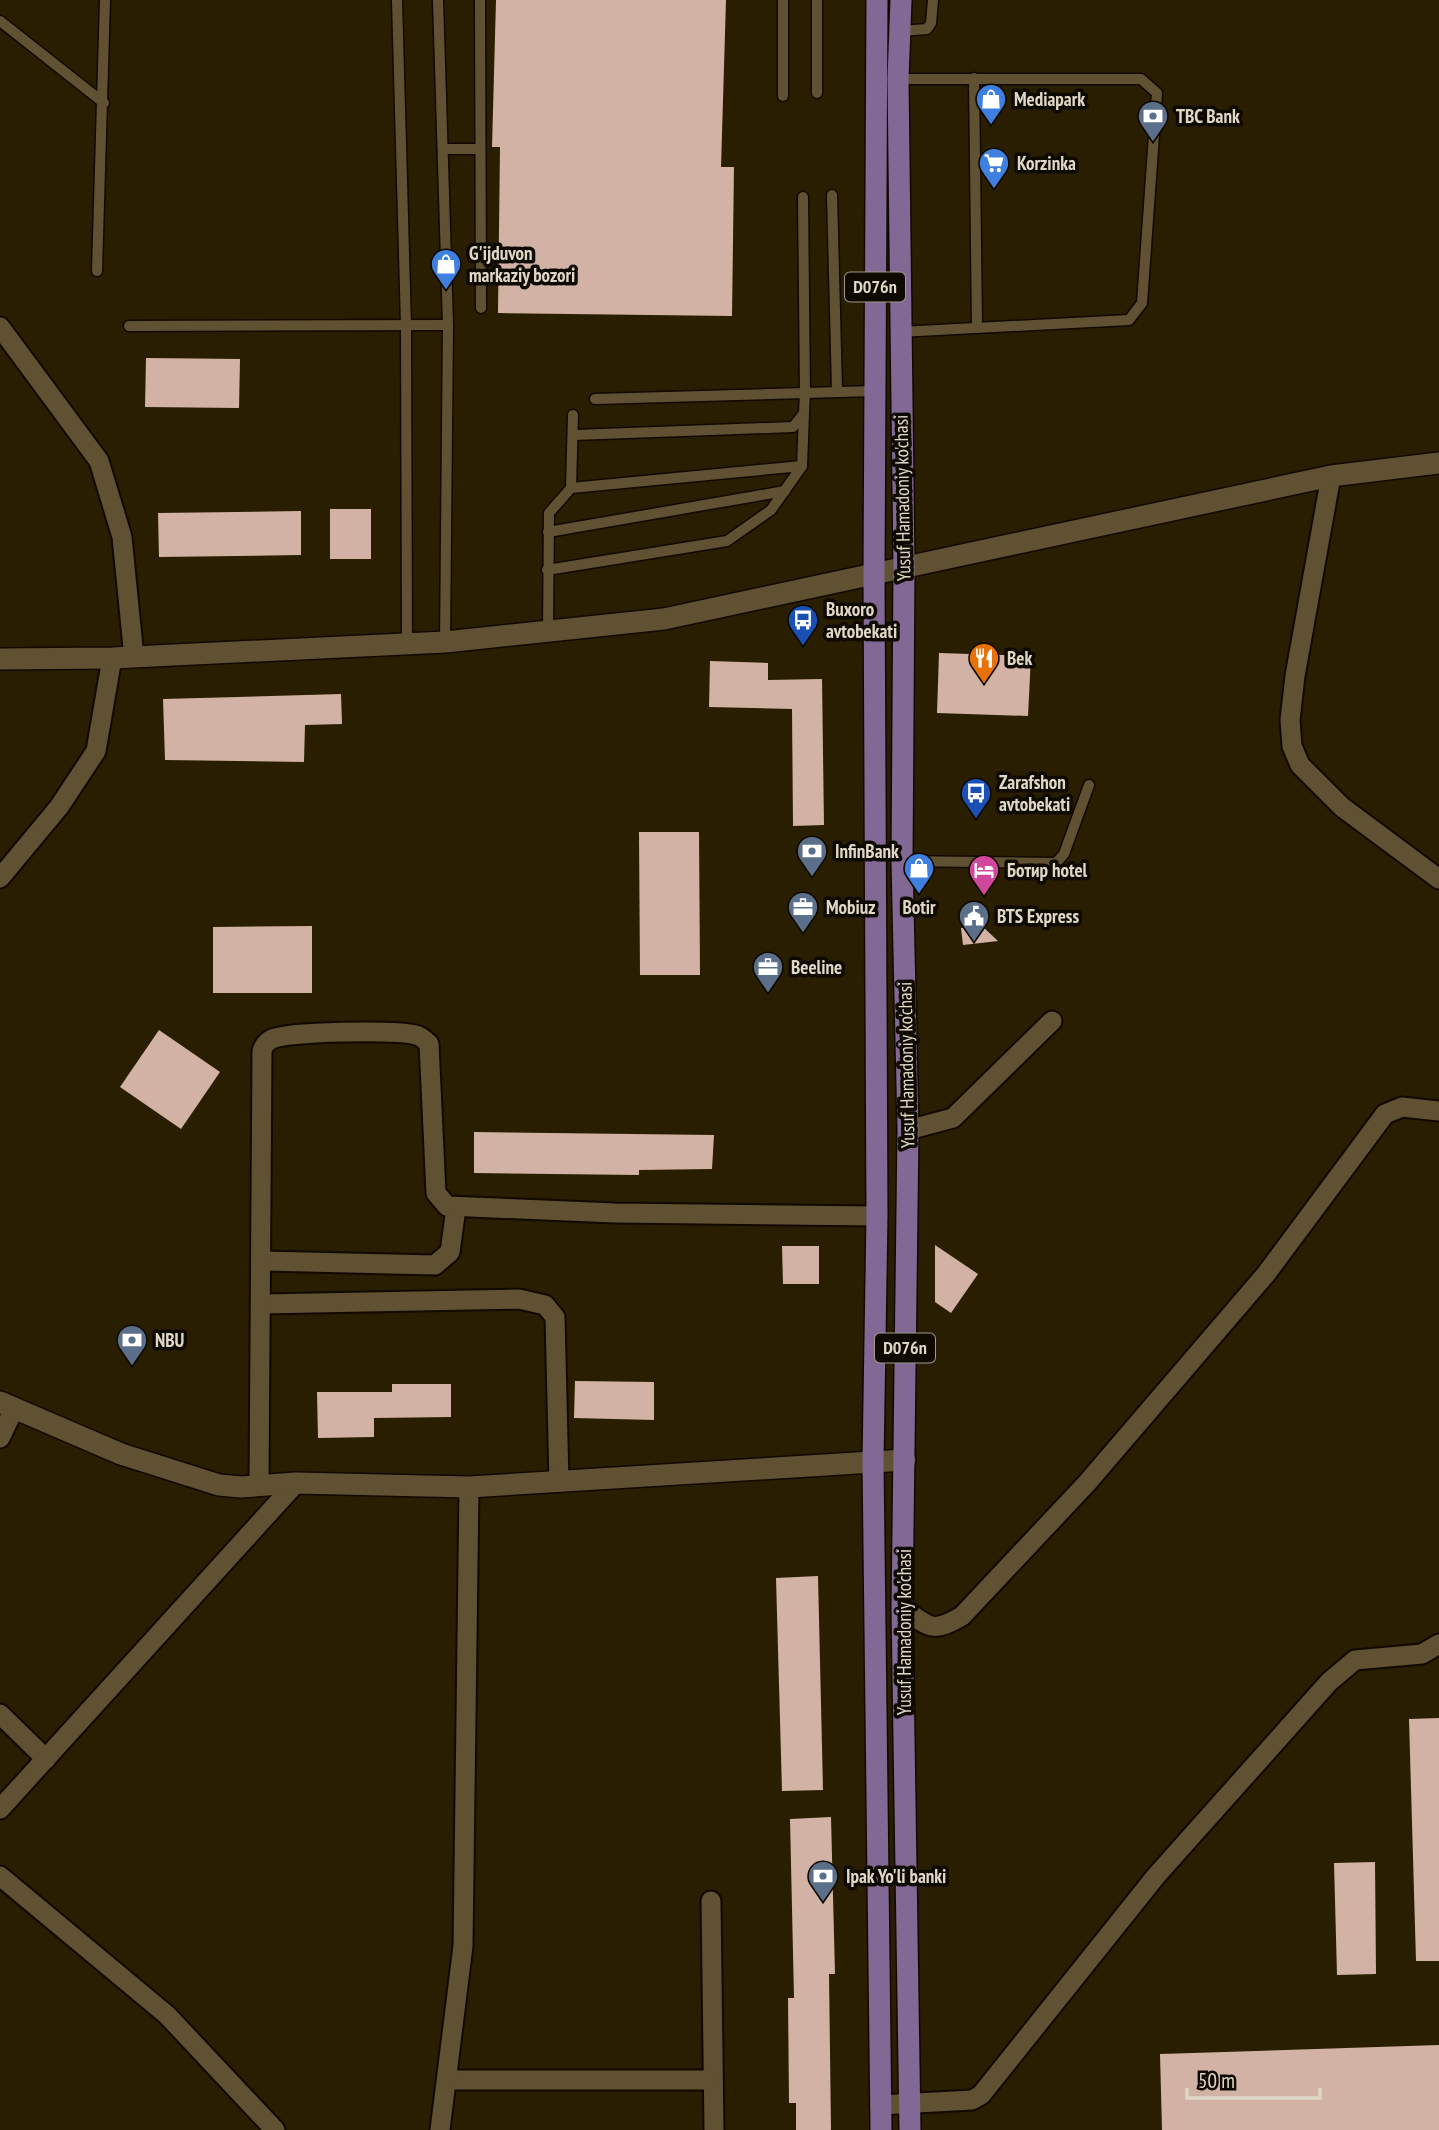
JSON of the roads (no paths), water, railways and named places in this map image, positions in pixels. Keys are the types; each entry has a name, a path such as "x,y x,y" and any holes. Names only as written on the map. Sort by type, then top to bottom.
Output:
{"main road":[{"name":"Yusuf Hamadoniy ko'chasi","path":"877,0 874,391 877,1216 873,1462 881,2130"},
{"name":"Yusuf Hamadoniy ko'chasi","path":"901,0 898,79 899,332 904,566 902,861 908,1130 902,1608 910,2130"},
{"path":"0,659 112,658 445,642 664,619 1331,476 1439,463"},
{"path":"7,1406 121,1454 219,1485 296,1483 470,1487 905,1460"}],"street":[{"path":"0,327 99,461 122,537 134,657"},
{"path":"1331,476 1296,676 1290,720 1292,746 1300,765 1342,807 1439,879"},
{"path":"0,878 60,807 96,751 112,658"},
{"path":"908,1130 953,1118 1052,1021"},
{"path":"259,1486 263,1261 262,1051 266,1043 275,1037 324,1033 406,1034 425,1040 432,1052 436,1193 442,1203 456,1208 877,1216"},
{"path":"902,1608 928,1626 942,1628 962,1616 1087,1483 1266,1274 1385,1114 1402,1107 1439,1111"},
{"path":"263,1261 435,1265 450,1252 456,1208"},
{"path":"262,1304 519,1299 545,1305 555,1317 559,1482"},
{"path":"0,1438 7,1406"},
{"path":"0,1809 296,1483"},
{"path":"440,2130 449,2080 464,1946 470,1487"},
{"path":"880,2105 972,2100 990,2088 1156,1876 1329,1682 1355,1660 1433,1651"},
{"path":"0,1714 46,1759"},
{"path":"0,1876 167,2015 275,2130"},
{"path":"711,1901 711,2080 714,2130"},
{"path":"449,2080 711,2080"}],"lane":[{"path":"97,271 105,0"},
{"path":"397,0 406,326 407,644"},
{"path":"438,0 448,325 445,642"},
{"path":"480,0 481,308"},
{"path":"783,0 783,96"},
{"path":"817,0 817,93"},
{"path":"901,32 927,29 931,23 933,0"},
{"path":"0,23 104,103"},
{"path":"898,79 1142,79 1157,93 1142,303 1129,320 899,332"},
{"path":"974,79 977,327"},
{"path":"443,149 479,149"},
{"path":"832,195 837,390"},
{"path":"547,570 727,541 771,510 785,491 802,466 805,392 803,197"},
{"path":"129,326 448,325"},
{"path":"595,399 874,391"},
{"path":"574,435 793,427 804,413"},
{"path":"548,632 549,513 571,488 573,415"},
{"path":"571,488 802,466"},
{"path":"548,532 785,491"},
{"path":"902,861 1056,863 1064,854 1089,785"}],"place":[{"name":"Mediapark","path":"991,126"},
{"name":"TBC Bank","path":"1153,143"},
{"name":"Korzinka","path":"994,190"},
{"name":"G'ijduvon markaziy bozori","path":"446,291"},
{"name":"Buxoro avtobekati","path":"803,647"},
{"name":"Bek","path":"984,685"},
{"name":"Zarafshon avtobekati","path":"976,820"},
{"name":"InfinBank","path":"812,878"},
{"name":"Botir","path":"919,895"},
{"name":"Ботир hotel","path":"984,897"},
{"name":"Mobiuz","path":"803,934"},
{"name":"BTS Express","path":"974,943"},
{"name":"Beeline","path":"768,994"},
{"name":"NBU","path":"132,1367"},
{"name":"Ipak Yo'li banki","path":"823,1903"}]}
